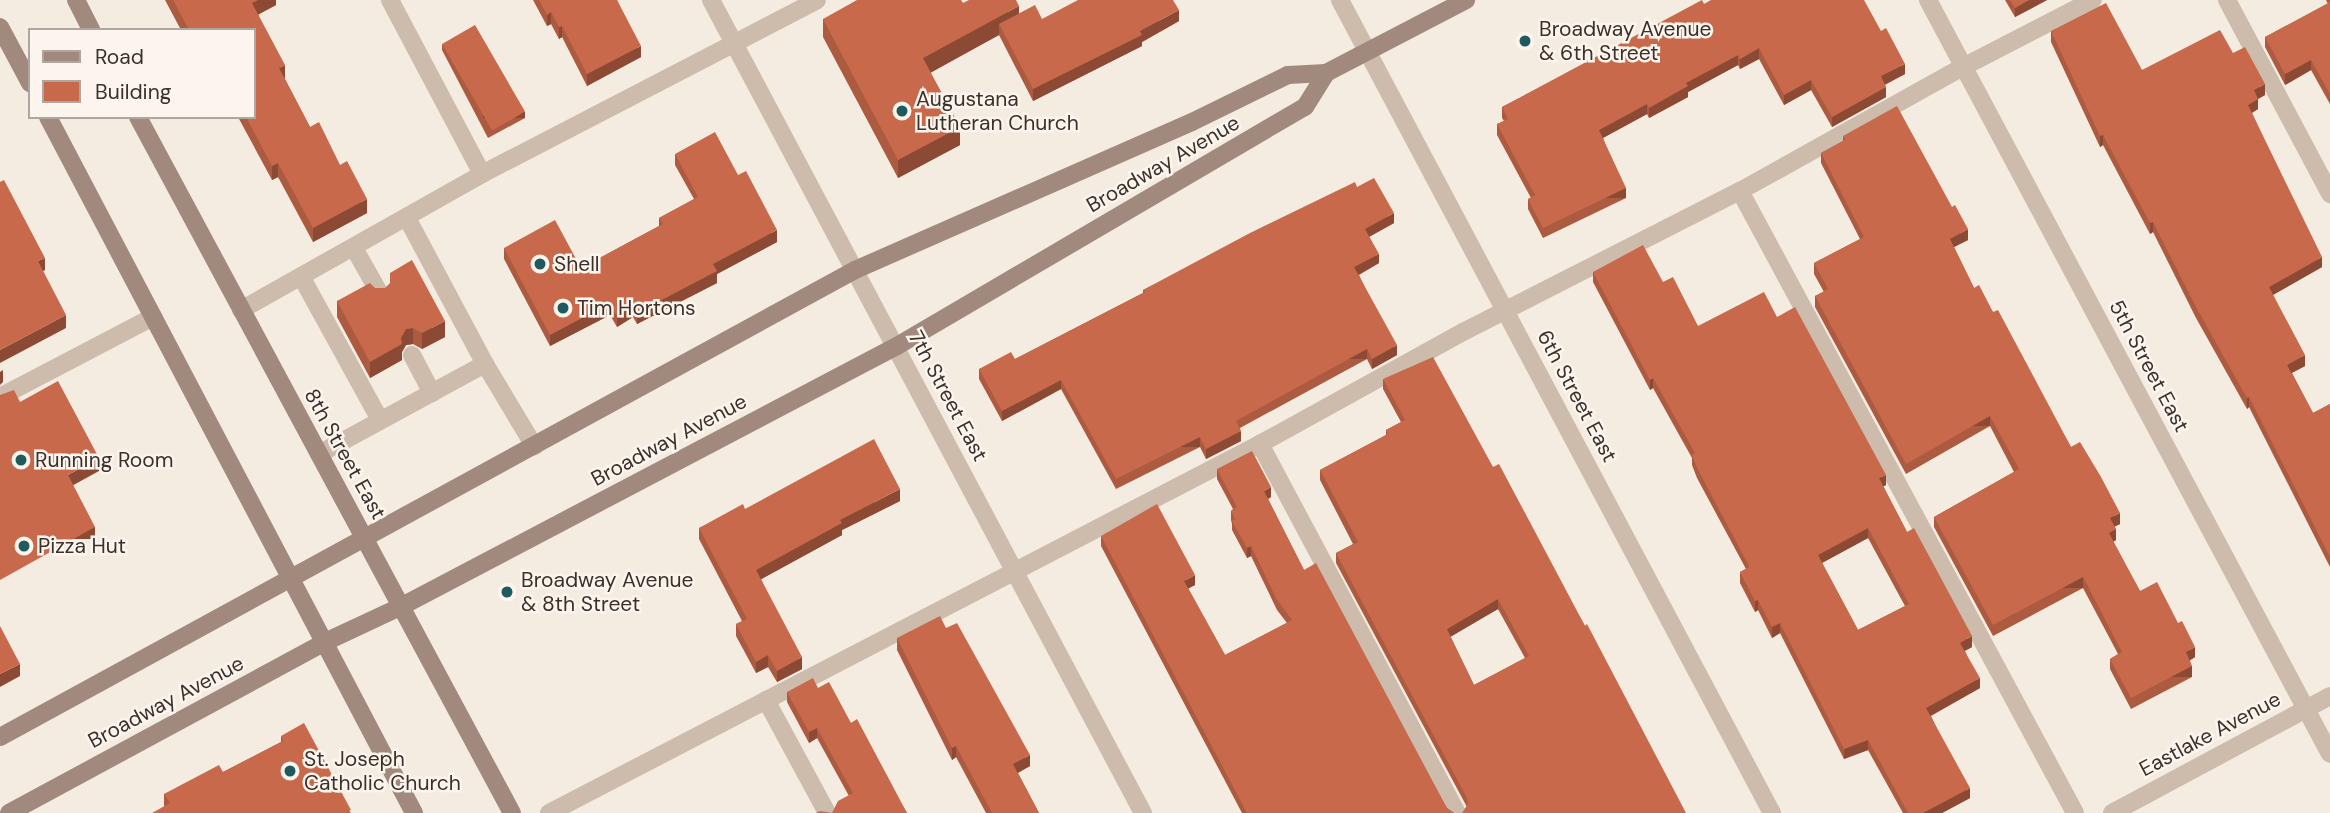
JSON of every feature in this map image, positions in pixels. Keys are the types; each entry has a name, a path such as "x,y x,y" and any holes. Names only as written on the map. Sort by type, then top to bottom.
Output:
{"main road":[{"path":"76,0 90,28"},
{"name":"Broadway Avenue","path":"0,737 855,270 1192,122 1289,75 1326,74 1466,0"},
{"path":"0,27 28,79"},
{"name":"Broadway Avenue","path":"9,813 323,643 402,606 897,346 1305,107 1326,74"},
{"path":"49,119 414,813"},
{"name":"8th Street East","path":"139,119 512,813"}],"street":[{"path":"390,0 482,174"},
{"name":"7th Street East","path":"711,0 1143,813"},
{"path":"241,310 302,278 482,174 817,0"},
{"name":"6th Street East","path":"1340,0 1772,813"},
{"name":"5th Street East","path":"1928,0 2330,754"},
{"path":"549,813 1260,444 1506,310 1741,191 1963,67 2093,0"},
{"path":"2227,0 2330,194"},
{"path":"1741,191 2075,813"},
{"path":"407,218 485,364 534,446"},
{"path":"354,248 380,294"},
{"path":"302,278 380,420"},
{"path":"0,397 153,317"},
{"path":"412,355 432,393"},
{"path":"319,454 485,364"},
{"path":"1260,444 1457,813"},
{"name":"Eastlake Avenue","path":"2112,813 2330,696"},
{"path":"766,700 827,813"}],"building":[{"path":"173,0 258,0 252,3 285,65 279,68 310,127 319,122 340,165 347,161 367,199 313,228 278,163 272,166 247,119 256,119 256,28 188,28"},
{"path":"539,0 617,0 641,46 587,74 562,26 559,27 551,12 547,15"},
{"name":"Augustana Lutheran Church","path":"857,0 961,0 963,3 969,0 1016,0 1019,6 923,58 960,127 898,160 823,19"},
{"path":"1078,0 1173,0 1179,10 1140,31 1142,35 1033,89 999,24 1035,5 1042,19"},
{"path":"1702,0 1704,4 1711,0 1864,0 1881,31 1886,28 1905,64 1881,76 1886,87 1832,117 1811,80 1784,95 1759,48 1740,59 1738,55 1686,83 1688,86 1649,108 1647,104 1599,130 1626,188 1543,228 1528,199 1535,195 1497,124 1508,119 1502,107"},
{"path":"2010,0 2029,0 2015,8"},
{"path":"2330,2 2330,94 2311,60 2285,74 2265,37"},
{"path":"2106,3 2142,70 2220,30 2233,53 2245,47 2265,84 2254,90 2258,99 2248,105 2322,257 2269,287 2305,355 2287,365 2313,413 2330,404 2330,557 2249,397 2247,398 2196,307 2153,222 2150,223 2103,135 2100,136 2051,31"},
{"path":"475,25 525,112 492,131 442,44"},
{"path":"1897,106 1952,207 1955,205 1968,229 1950,239 1974,288 1979,285 1993,312 1998,310 2071,447 2080,442 2120,513 2110,518 2116,529 2109,533 2140,591 2157,582 2178,623 2182,621 2195,647 2186,652 2192,666 2131,698 2110,659 2122,652 2083,577 1993,625 1934,517 2019,469 1990,416 1906,464 1815,296 1828,289 1814,263 1864,237 1821,153 1845,140 1843,136"},
{"path":"715,132 738,175 746,171 777,230 713,264 717,271 637,313 633,306 617,316 610,303 550,335 504,248 555,220 581,268 663,224 659,218 698,197 675,154"},
{"path":"1374,178 1394,213 1365,229 1379,254 1354,267 1397,345 1372,359 1367,349 1236,421 1241,431 1206,449 1200,437 1116,479 1061,380 1002,411 979,369 1011,352 1015,359 1145,292 1143,290 1250,233 1355,182 1357,187"},
{"path":"4,180 45,258 38,261 66,315 0,350 0,182"},
{"path":"1643,245 1663,282 1673,277 1698,326 1764,292 1777,317 1795,307 1886,475 1879,478 1907,532 1914,528 1972,636 1960,643 1980,678 1926,708 1970,788 1923,813 1908,813 1868,740 1844,749 1780,623 1772,627 1758,600 1755,601 1740,572 1749,567 1748,564 1697,468 1692,455 1695,453 1653,378 1650,380 1593,272","holes":["1868,528 1909,604 1858,630 1818,555"]},
{"path":"412,260 445,321 422,333 413,328 406,329 401,338 402,344 370,362 337,301 370,283 375,288 385,288 390,283 390,273"},
{"path":"1433,357 1493,467 1499,464 1686,813 1462,813 1468,804 1467,798 1336,553 1358,542 1320,470 1388,434 1386,430 1405,420 1383,379","holes":["1498,599 1529,656 1474,685 1447,629"]},
{"path":"58,381 99,458 68,475 95,527 0,580 0,395 14,390 20,402"},
{"path":"874,439 900,489 840,520 842,523 756,570 802,657 777,671 768,655 756,662 736,624 747,619 699,528 743,504 745,509"},
{"path":"1252,451 1271,487 1264,491 1304,570 1316,563 1447,808 1454,813 1247,813 1101,536 1157,504 1195,575 1184,581 1225,655 1292,620 1277,600 1251,546 1247,548 1232,521 1235,519 1231,511 1237,507 1217,469"},
{"path":"940,616 946,628 957,623 1030,755 1013,764 1039,813 992,813 956,746 952,748 897,638"},
{"path":"0,626 20,664 0,674"},
{"path":"813,678 818,688 829,682 851,723 857,719 907,813 832,813 838,801 853,793 817,728 809,732 787,692"},
{"name":"St. Joseph Catholic Church","path":"304,723 351,810 345,813 152,813 170,803 164,794 219,765 223,772 283,741 281,736"}],"place":[{"name":"Broadway Avenue & 6th Street","path":"1525,41"},
{"name":"Augustana Lutheran Church","path":"902,111"},
{"name":"Shell","path":"540,264"},
{"name":"Tim Hortons","path":"563,308"},
{"name":"Running Room","path":"21,460"},
{"name":"Pizza Hut","path":"24,546"},
{"name":"Broadway Avenue & 8th Street","path":"507,592"},
{"name":"St. Joseph Catholic Church","path":"290,771"}]}
